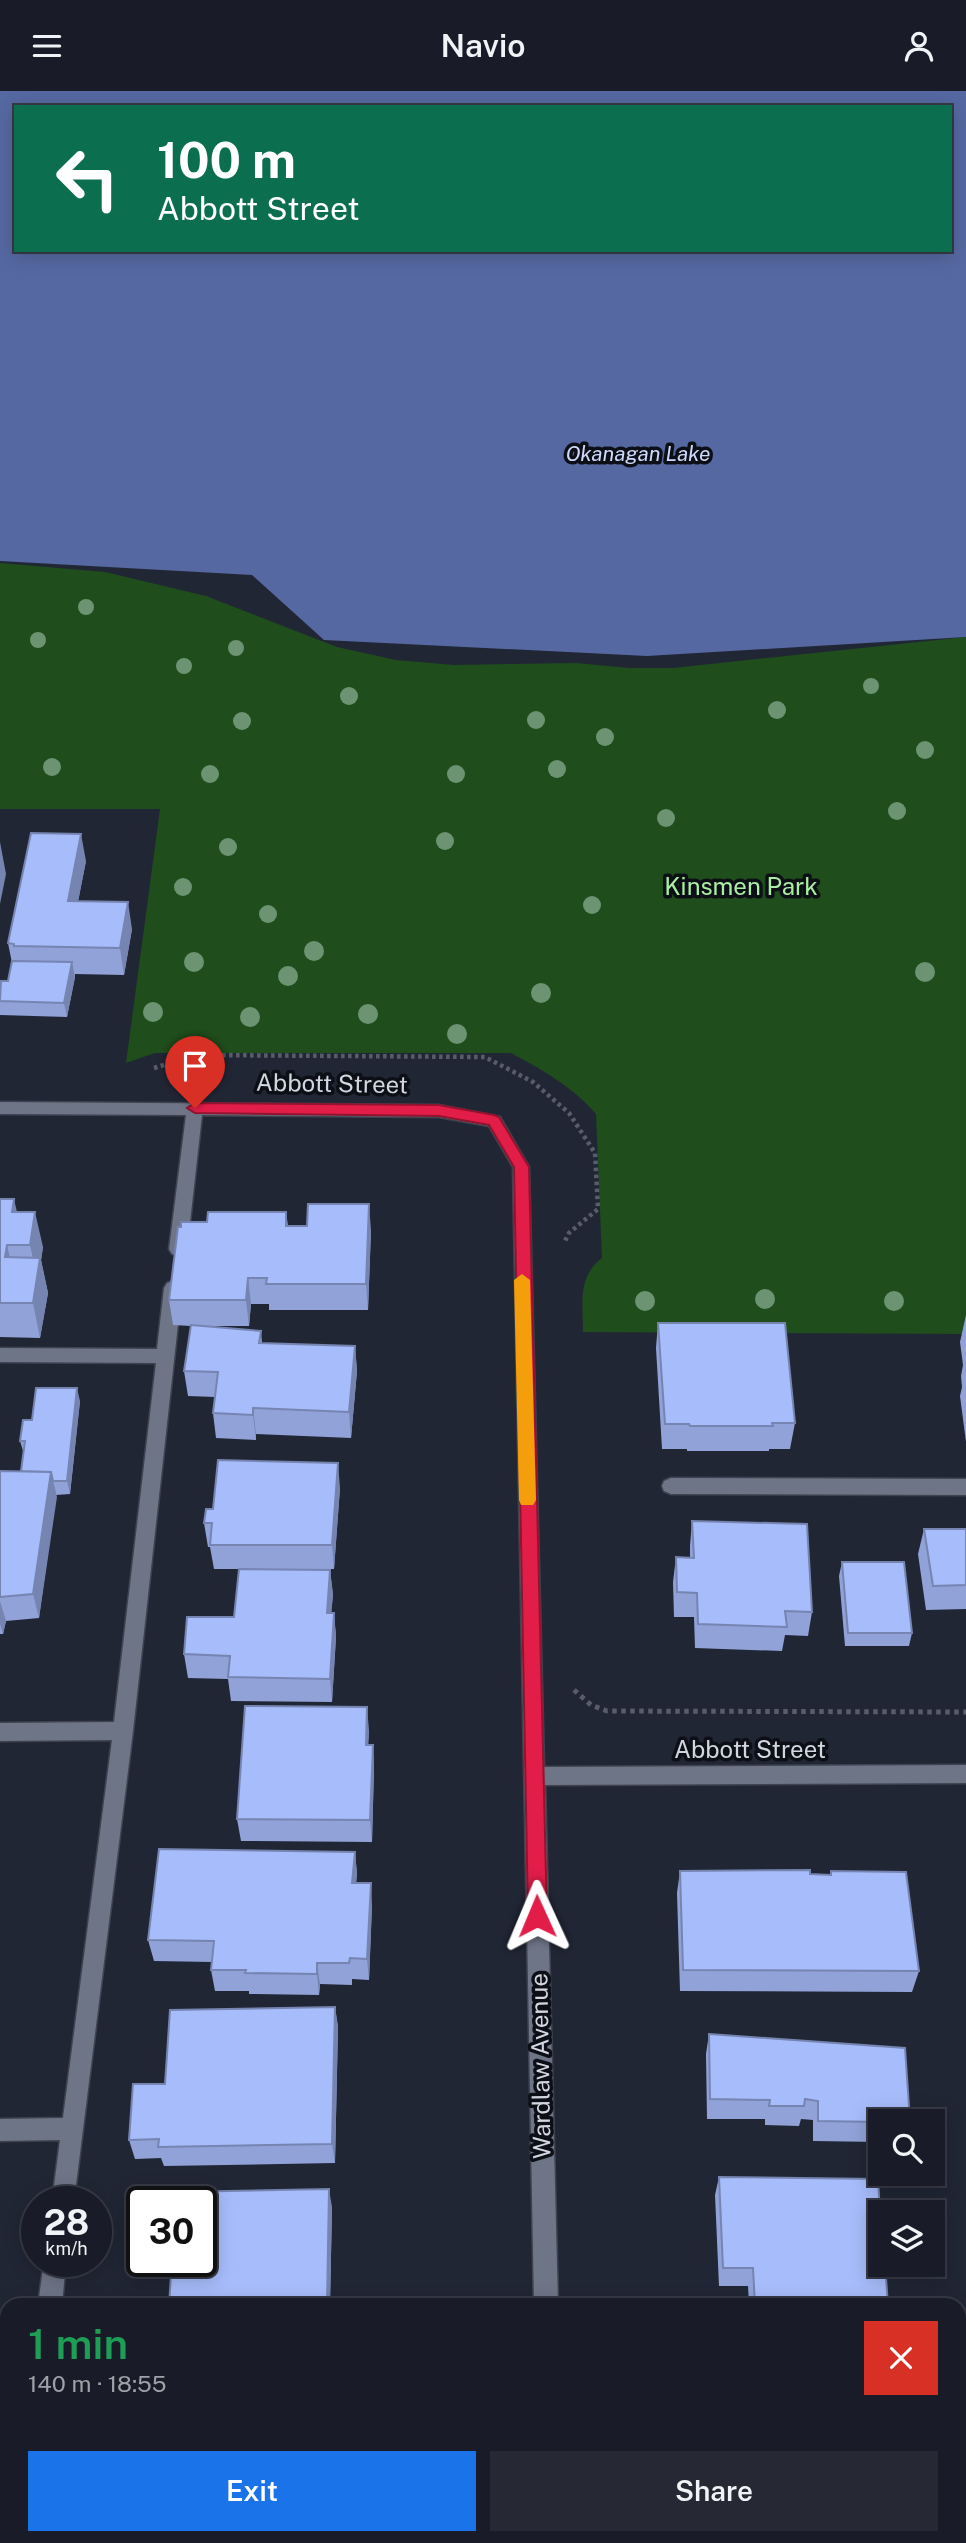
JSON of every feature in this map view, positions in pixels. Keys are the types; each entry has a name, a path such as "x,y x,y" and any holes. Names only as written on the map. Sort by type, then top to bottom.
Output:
{"street":[{"name":"Abbott Street","path":"0,1108 439,1111 494,1121"},
{"path":"65,2186 123,1731 195,1108"},
{"name":"Wardlaw Avenue","path":"494,1121 521,1167 546,2298"},
{"path":"0,1355 165,1356"},
{"path":"671,1486 966,1487"},
{"path":"0,1732 123,1731"},
{"name":"Abbott Street","path":"534,1776 966,1774"},
{"path":"0,2130 72,2129"},
{"path":"51,2298 53,2277"}],"green space":[{"name":"Kinsmen Park","path":"0,563 105,572 206,596 337,647 396,660 454,665 576,663 630,668 673,668 966,637 966,1334 583,1332 582,1301 585,1282 588,1273 602,1258 596,1114 567,1087 511,1053 155,1053 126,1063 160,809 0,809"}],"water":[{"name":"Okanagan Lake","path":"0,91 966,91 966,637 647,656 324,640 252,575 0,561"}],"building":[{"path":"31,833 81,834 68,901 128,902 120,948 14,946 8,943"},
{"path":"12,961 72,962 64,1003 0,1001 1,981 8,981"},
{"path":"0,1199 14,1199 12,1212 35,1212 30,1245 7,1245 5,1257 40,1258 33,1303 0,1303"},
{"path":"308,1204 369,1204 366,1284 266,1284 267,1278 248,1278 246,1300 169,1300 178,1227 181,1227 181,1222 207,1222 208,1212 286,1212 286,1226 307,1226"},
{"path":"658,1323 785,1323 795,1423 772,1423 773,1426 665,1424"},
{"path":"191,1325 261,1331 259,1343 355,1346 349,1412 253,1408 253,1415 213,1413 218,1372 184,1371"},
{"path":"36,1388 77,1388 67,1481 53,1481 51,1472 21,1471 25,1441 20,1441 23,1420 32,1420"},
{"path":"218,1460 338,1463 332,1545 210,1545 212,1523 204,1523 206,1509 213,1509"},
{"path":"0,1471 51,1472 33,1594 0,1597"},
{"path":"692,1521 807,1524 812,1612 785,1611 787,1627 698,1624 697,1593 677,1592 676,1557 694,1558"},
{"path":"924,1529 966,1529 966,1585 933,1586"},
{"path":"842,1562 904,1562 912,1633 848,1633"},
{"path":"239,1569 330,1570 327,1613 334,1613 330,1679 228,1677 230,1656 184,1654 187,1617 234,1617"},
{"path":"245,1706 367,1707 366,1745 373,1745 370,1820 237,1819"},
{"path":"159,1849 355,1852 352,1883 371,1883 367,1959 350,1958 349,1963 317,1963 317,1974 245,1973 246,1970 211,1970 214,1941 148,1940"},
{"path":"810,1870 810,1874 831,1875 831,1871 906,1872 919,1971 683,1970 680,1871"},
{"path":"335,2007 332,2144 158,2147 159,2139 129,2140 133,2084 165,2084 170,2010"},
{"path":"709,2034 905,2048 909,2109 868,2109 868,2122 818,2121 818,2101 805,2099 804,2106 769,2106 770,2100 710,2099"},
{"path":"719,2177 868,2179 868,2186 878,2186 879,2200 868,2200 868,2277 886,2277 887,2298 755,2298 753,2268 723,2268"},
{"path":"329,2189 327,2298 169,2298 171,2277 217,2277 217,2191"}],"slow traffic":[{"path":"522,1280 527,1500"}],"route":[{"path":"195,1108 439,1111 494,1121 521,1167 537,1916"}]}
